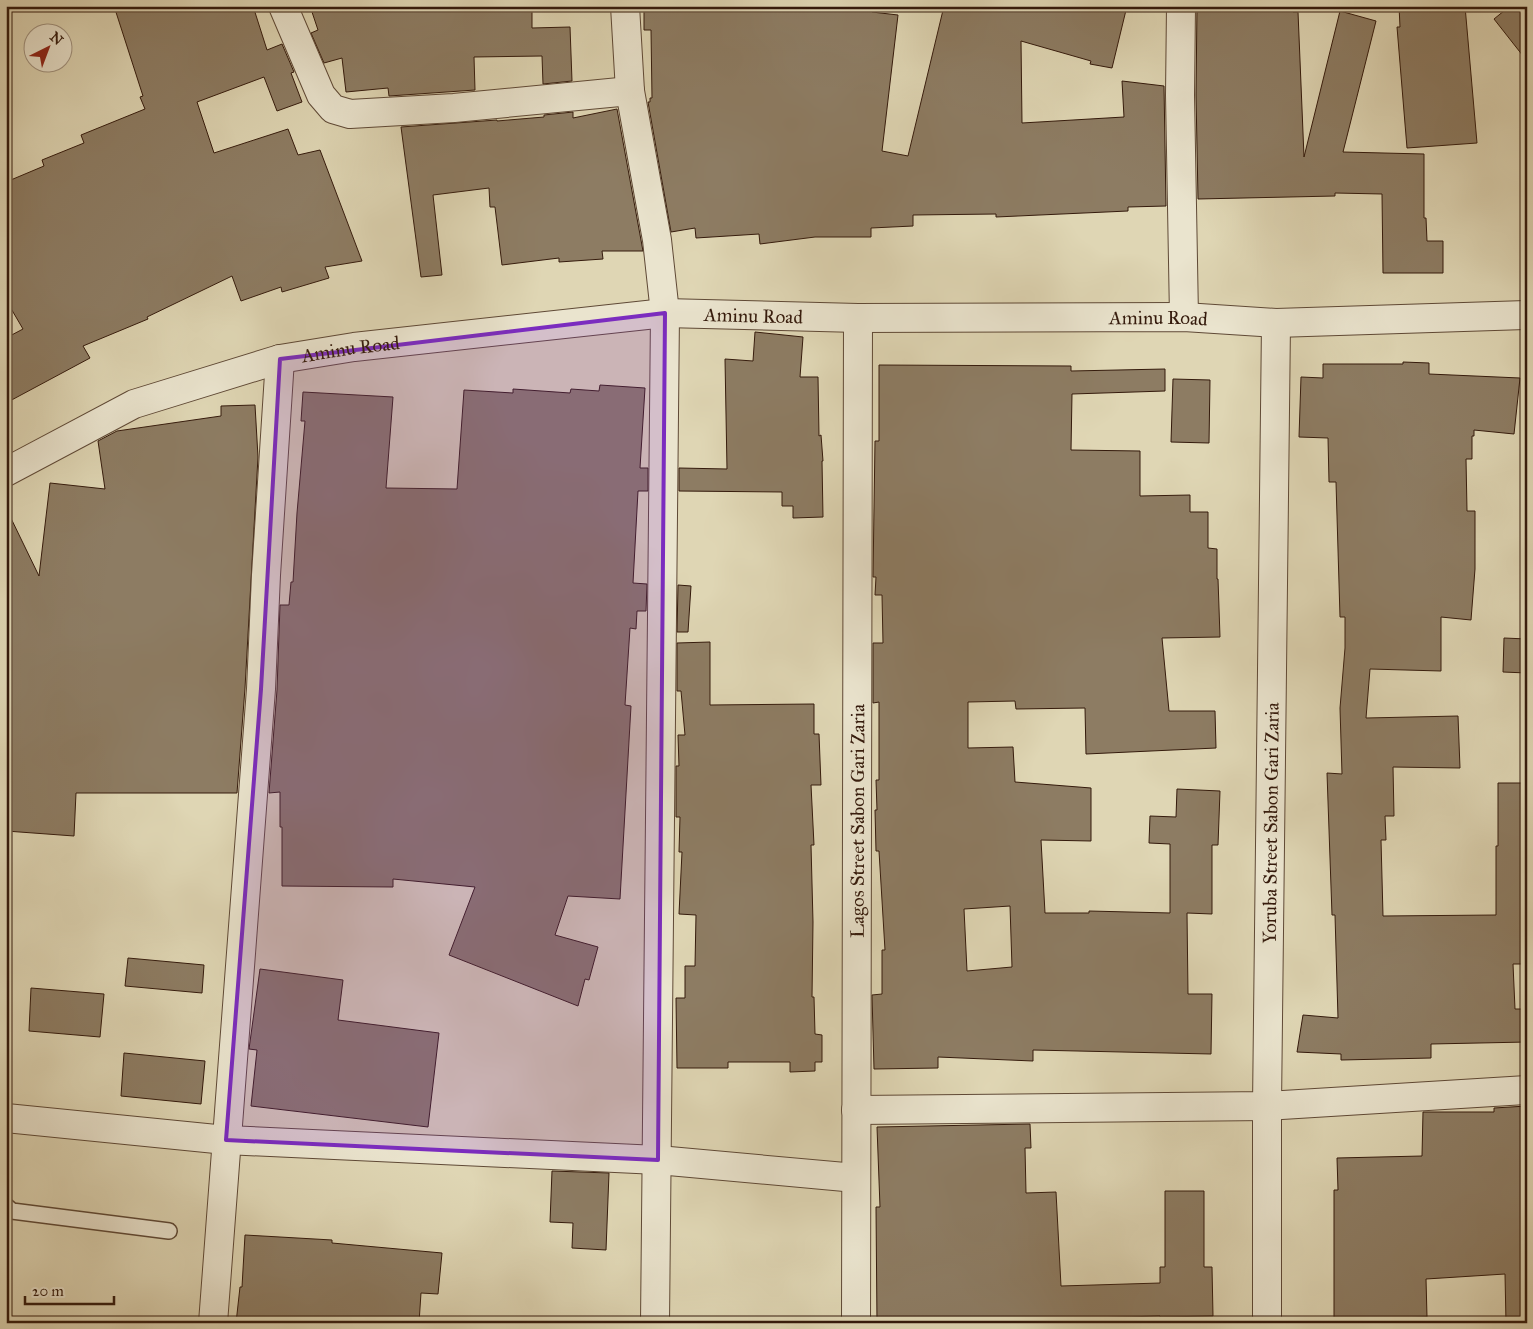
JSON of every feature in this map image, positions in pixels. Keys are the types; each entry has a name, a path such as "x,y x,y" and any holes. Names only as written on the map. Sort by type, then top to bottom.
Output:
{"street":[{"path":"283,6 322,96 334,109 350,114 454,108 630,90"},
{"path":"625,6 630,90 657,240 665,313 655,1323"},
{"path":"1181,6 1180,95 1184,317"},
{"name":"Aminu Road","path":"6,472 134,404 280,359 354,348 665,313 858,318 1184,317 1276,323 1527,315"},
{"name":"Lagos Street Sabon Gari Zaria","path":"856,1323 858,318"},
{"name":"Yoruba Street Sabon Gari Zaria","path":"1267,1323 1267,1106 1276,323"},
{"path":"213,1323 261,688 266,575 280,359"},
{"path":"856,1110 1267,1106 1527,1090"},
{"path":"7,1121 226,1140 658,1160 856,1178"}],"lane":[{"path":"6,1206 12,1211 169,1231"}],"highlighted area":[{"path":"665,313 658,1160 226,1140 261,689 280,359"}],"building":[{"path":"114,6 253,6 267,50 282,44 294,72 291,73 302,102 277,111 264,77 197,102 214,153 288,129 298,155 320,150 362,261 325,267 329,278 282,292 281,287 241,301 232,276 147,317 148,319 83,346 90,358 6,403 6,338 23,329 6,300 6,182 44,166 42,160 84,143 81,135 145,109 140,97 143,96"},
{"path":"310,6 532,6 532,28 570,27 572,81 543,84 542,56 474,57 475,90 389,96 388,88 346,92 342,58 324,63 311,33 318,30"},
{"path":"644,6 873,6 872,12 898,15 882,151 908,156 944,6 1127,6 1112,68 1090,64 1091,61 1021,41 1022,123 1124,117 1122,81 1164,86 1166,206 1128,207 1128,211 996,217 996,214 913,215 913,226 871,228 871,237 815,237 760,244 759,234 696,238 695,228 671,232 648,102 652,98 651,30 644,30"},
{"path":"1197,6 1293,6 1293,12 1298,12 1304,157 1340,11 1376,21 1343,152 1424,154 1424,218 1426,218 1427,241 1443,241 1443,273 1383,273 1382,194 1335,193 1335,196 1198,199"},
{"path":"1399,6 1465,6 1477,143 1407,148 1397,27 1400,27"},
{"path":"1510,6 1527,6 1527,61 1494,19"},
{"path":"617,109 643,251 602,251 603,259 559,262 559,258 502,265 495,207 490,207 489,188 433,195 442,275 421,277 401,127 544,117 544,115 573,112 573,118"},
{"path":"755,332 803,337 800,377 818,377 819,436 821,435 823,461 823,517 793,518 793,506 782,506 782,492 679,491 679,468 727,469 725,359 753,361"},
{"path":"1403,362 1429,363 1429,374 1520,378 1514,434 1474,430 1474,436 1472,436 1472,459 1466,459 1467,511 1475,511 1475,569 1471,620 1441,617 1441,671 1370,669 1366,718 1458,716 1460,768 1393,767 1394,816 1385,816 1386,840 1381,840 1383,916 1496,915 1498,783 1527,783 1527,964 1513,964 1515,1009 1527,1009 1527,1042 1431,1044 1431,1058 1341,1060 1341,1054 1297,1052 1303,1015 1338,1018 1335,915 1332,915 1327,773 1342,774 1340,708 1345,648 1345,617 1340,617 1336,482 1329,482 1328,438 1299,437 1301,377 1323,378 1323,364 1403,364"},
{"path":"879,365 1071,366 1071,371 1165,369 1165,391 1072,394 1071,450 1140,451 1140,496 1190,495 1190,512 1208,512 1208,548 1217,549 1220,637 1162,638 1169,711 1215,711 1216,748 1086,754 1085,708 1016,709 1015,701 968,702 968,748 1013,747 1015,782 1091,788 1091,841 1041,840 1045,913 1089,913 1089,911 1170,913 1170,844 1149,843 1150,816 1176,817 1177,789 1220,791 1218,845 1212,845 1212,914 1187,913 1188,994 1212,994 1211,1054 1033,1050 1033,1061 938,1057 938,1068 874,1069 872,995 882,994 882,950 885,950 879,851 876,851 875,810 877,810 876,780 879,780 879,702 873,703 873,643 883,643 882,595 875,595 876,577 873,577 875,441 879,441","holes":["1010,906 1012,967 967,971 964,909"]},
{"path":"1173,379 1210,380 1209,443 1171,442"},
{"path":"600,385 645,388 640,468 648,468 648,491 638,491 633,583 647,584 646,611 637,611 636,629 630,628 625,705 631,706 620,899 568,896 555,935 598,947 589,980 585,979 578,1006 449,955 475,887 393,879 393,887 282,886 280,792 269,793 277,690 280,605 289,605 291,582 293,582 305,421 301,421 303,392 393,397 386,488 457,489 464,390 513,393 513,389 570,393 571,389 599,391"},
{"path":"255,405 258,457 237,793 76,793 74,836 6,831 6,508 39,576 50,483 105,489 98,441 117,431 221,416 221,406"},
{"path":"678,585 691,586 688,632 677,632"},
{"path":"1504,638 1527,639 1527,673 1503,672"},
{"path":"710,642 710,705 814,704 814,734 819,734 821,785 811,785 814,845 811,845 812,997 814,997 815,1034 822,1035 822,1062 815,1062 815,1071 790,1072 790,1062 728,1062 728,1068 677,1068 676,998 685,998 685,966 695,966 696,915 679,914 682,852 679,852 680,817 676,817 676,766 679,766 678,735 685,735 681,691 677,691 677,643"},
{"path":"128,958 204,965 202,993 125,986"},
{"path":"260,969 343,980 338,1020 439,1033 428,1127 251,1106 257,1050 249,1049"},
{"path":"31,988 104,994 100,1037 29,1031"},
{"path":"124,1053 205,1061 201,1104 121,1096"},
{"path":"1527,1106 1527,1323 1506,1323 1505,1274 1426,1279 1427,1317 1334,1320 1334,1190 1338,1190 1337,1158 1422,1156 1423,1112 1494,1112 1494,1108"},
{"path":"1030,1124 1031,1148 1025,1148 1026,1193 1056,1192 1061,1286 1160,1283 1160,1267 1165,1267 1165,1191 1204,1191 1204,1267 1212,1267 1213,1316 1051,1319 1051,1323 877,1323 876,1207 880,1207 877,1127"},
{"path":"552,1171 609,1173 606,1250 572,1248 573,1223 550,1222"},
{"path":"245,1235 332,1240 332,1243 442,1253 438,1294 421,1293 419,1323 366,1319 365,1323 236,1323 240,1287 242,1287"}]}
